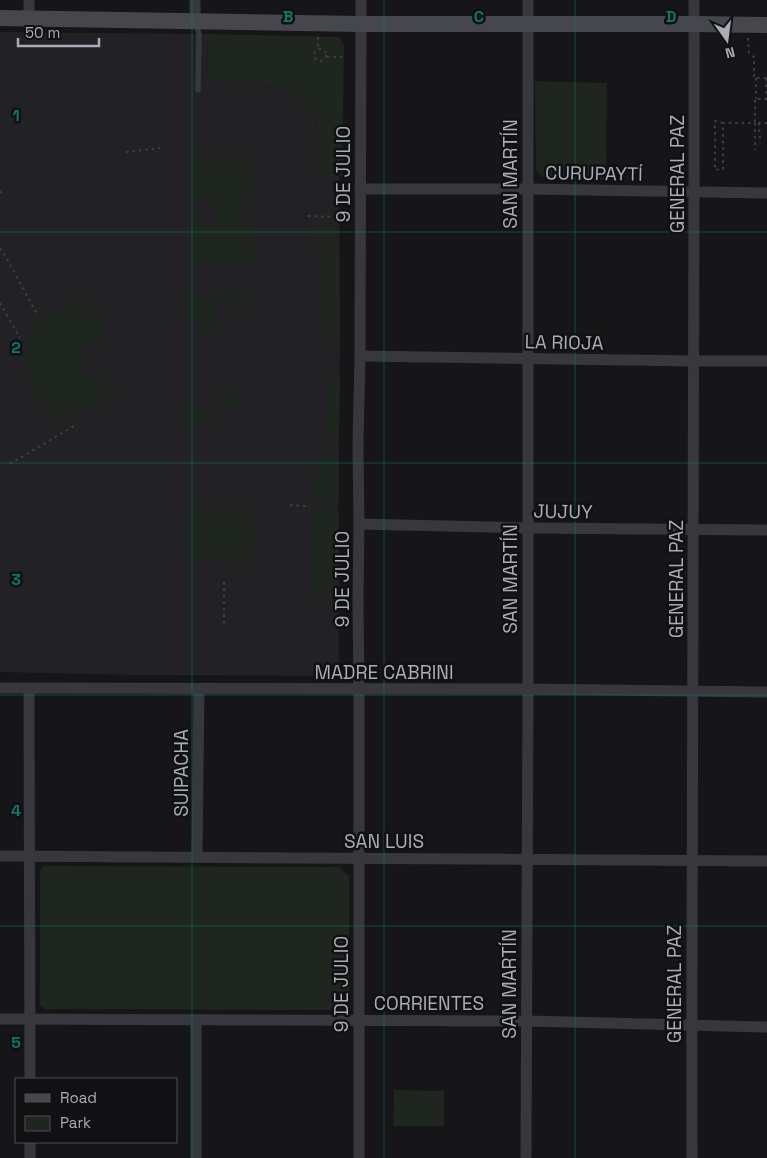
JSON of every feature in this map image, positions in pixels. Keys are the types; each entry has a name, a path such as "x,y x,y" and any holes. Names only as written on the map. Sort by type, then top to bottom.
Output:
{"street":[{"path":"28,0 29,18"},
{"path":"195,0 195,21"},
{"name":"9 DE JULIO","path":"359,1158 358,603 360,524 358,445 360,356 360,0"},
{"name":"SAN MARTÍN","path":"526,1158 528,0"},
{"name":"GENERAL PAZ","path":"692,1158 691,860 694,530 694,0"},
{"path":"0,18 360,24 767,25"},
{"name":"CURUPAYTÍ","path":"360,190 767,193"},
{"name":"LA RIOJA","path":"360,356 767,361"},
{"name":"JUJUY","path":"360,524 528,528 767,530"},
{"name":"MADRE CABRINI","path":"0,688 528,689 767,692"},
{"path":"29,689 30,1078"},
{"name":"SUIPACHA","path":"198,857 199,689"},
{"name":"SAN LUIS","path":"0,856 767,861"},
{"name":"CORRIENTES","path":"0,1019 527,1021 767,1027"},
{"path":"196,1020 196,1158"},
{"path":"30,1143 30,1158"}],"lane":[{"path":"195,21 199,34 198,90"}],"path":[{"path":"318,37 318,49 315,51 314,58 323,62 327,57"},
{"path":"748,37 749,53 754,57 754,78 756,78 756,150"},
{"path":"318,49 325,50 327,57"},
{"path":"327,57 344,57"},
{"path":"756,78 766,78 766,99 756,99"},
{"path":"723,123 723,169 715,170 715,121 723,123 767,123"},
{"path":"759,123 760,143"},
{"path":"126,152 160,148"},
{"path":"0,191 3,197"},
{"path":"308,216 342,217"},
{"path":"0,248 38,316"},
{"path":"0,303 20,338"},
{"path":"10,464 74,426"},
{"path":"290,505 307,506"},
{"path":"224,582 224,624"}],"shaded area":[{"path":"0,32 207,34 208,80 239,80 280,89 299,99 313,114 319,138 318,170 339,176 339,670 330,676 0,672"}],"green space":[{"path":"207,34 339,37 344,46 342,176 318,171 319,141 317,124 310,112 297,99 273,87 261,84 208,80"},
{"path":"535,81 607,83 606,180 544,178 536,170"},
{"path":"192,157 212,157 213,162 233,161 234,158 252,157 253,199 240,199 241,221 254,221 255,263 193,264 192,222 216,221 215,197 193,197"},
{"path":"328,221 339,222 340,340 331,345 324,335 322,293 325,268 321,254 316,246 315,228"},
{"path":"183,293 249,293 255,304 240,312 231,295 214,305 223,322 201,335 183,302"},
{"path":"87,299 111,337 101,342 82,342 81,375 106,376 113,391 67,419 55,413 40,399 27,371 25,352 31,335 45,318 62,308"},
{"path":"340,375 339,438 331,437 325,429 325,417 328,383 331,379"},
{"path":"230,387 239,403 225,411 216,395"},
{"path":"201,406 211,422 190,422 185,414"},
{"path":"339,450 339,502 319,503 313,497 316,473 324,460"},
{"path":"227,509 252,509 252,511 255,511 255,560 232,561 232,555 213,555 213,560 191,560 191,512 194,512 194,510 218,510 216,517 223,522 229,519"},
{"path":"329,510 339,511 339,597 317,597 312,596 311,590 313,573 312,513"},
{"path":"44,866 339,867 349,876 349,1001 338,1010 45,1009 40,1005 40,870"},
{"path":"394,1090 444,1091 444,1126 393,1126"}]}
